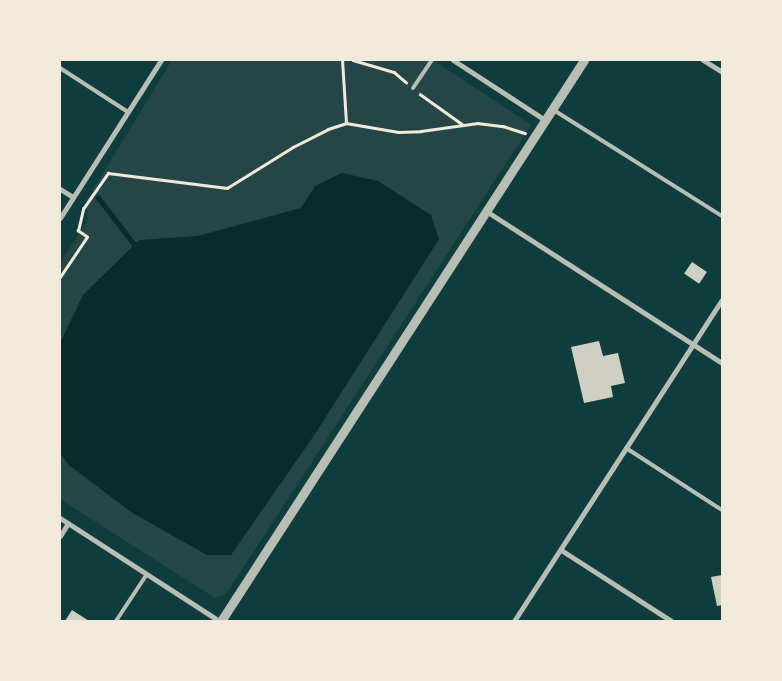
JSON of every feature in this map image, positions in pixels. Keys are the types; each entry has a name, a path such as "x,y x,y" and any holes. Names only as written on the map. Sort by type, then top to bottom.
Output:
{"street":[{"path":"60,218 161,60"},
{"path":"453,60 545,120"},
{"path":"60,518 220,621 584,60"},
{"path":"703,60 722,72"},
{"path":"60,189 74,197"},
{"path":"486,211 722,364"},
{"path":"514,621 722,300"},
{"path":"60,536 68,523"},
{"path":"561,550 671,621"}],"lane":[{"path":"413,88 432,60"},
{"path":"60,68 128,112"},
{"path":"552,109 722,216"},
{"path":"626,448 722,510"},
{"path":"116,621 147,574"}],"path":[{"path":"342,60 346,123"},
{"path":"60,277 87,237 78,231 83,210 108,173 227,188 293,147 328,129 346,123 398,132 421,131 477,123 503,126 529,134"}],"shaded area":[{"path":"172,60 433,60 531,125 226,594 215,598 60,499 60,263 88,220 86,201"},
{"path":"342,173 378,181 431,215 439,239 315,434 231,555 207,555 131,512 69,465 60,453 60,343 83,295 139,240 198,236 301,208 315,186"}],"building":[{"path":"692,262 707,272 699,284 684,274"},
{"path":"599,341 603,356 618,353 625,383 611,386 613,397 584,403 571,347"},
{"path":"722,575 722,605 717,606 711,577"},
{"path":"72,610 89,621 65,621"}],"waterway":[{"path":"98,197 134,244"}]}
